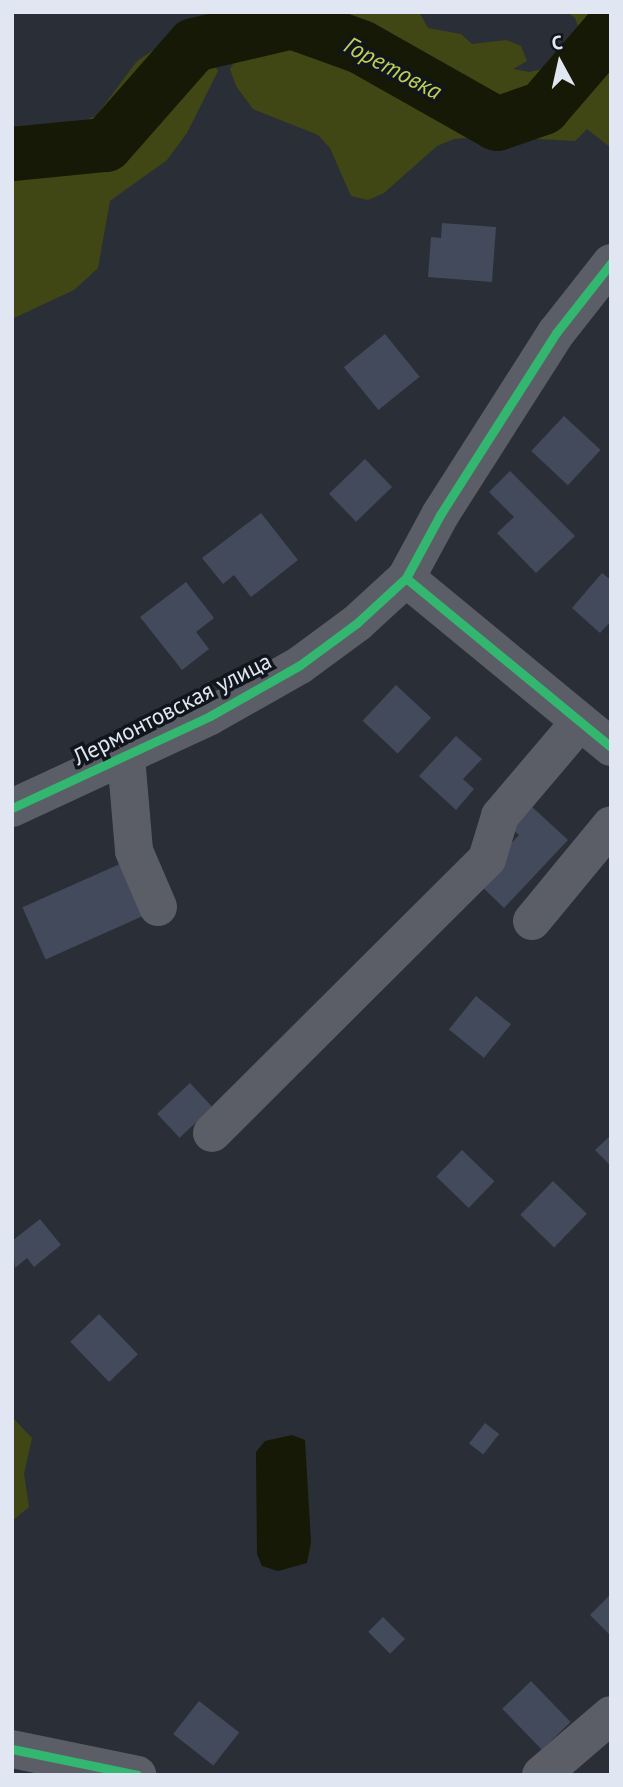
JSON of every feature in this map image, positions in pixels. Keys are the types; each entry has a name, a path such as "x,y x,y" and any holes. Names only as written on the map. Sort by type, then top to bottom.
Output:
{"street":[{"name":"Лермонтовская улица","path":"12,808 126,757 300,664 357,623 406,578 440,515 556,333 611,262"},
{"path":"406,578 611,747"},
{"path":"212,1133 487,859 500,816 579,723"},
{"path":"126,757 134,851 158,908"},
{"path":"532,921 611,825"},
{"path":"541,1775 611,1715"},
{"path":"12,1749 137,1775"}],"green space":[{"path":"264,12 419,12 428,28 461,34 472,44 506,40 521,46 527,61 513,69 529,72 562,65 575,53 581,35 575,18 567,12 611,12 611,148 587,129 575,141 488,136 454,139 437,146 384,193 368,200 351,196 330,148 318,135 253,109 236,86 230,69"},
{"path":"201,40 218,71 187,133 167,160 110,201 98,268 74,290 12,319 12,139 62,129 96,116 137,61 165,42"},
{"path":"12,1417 32,1438 24,1474 29,1507 12,1521"}],"shaded area":[{"path":"292,1435 305,1440 311,1542 307,1563 278,1571 262,1566 257,1554 256,1452 265,1441"}],"building":[{"path":"442,223 496,227 492,282 428,277 431,237 441,238"},
{"path":"385,334 420,377 378,410 344,367"},
{"path":"564,416 601,450 568,485 531,451"},
{"path":"365,459 392,487 356,522 329,494"},
{"path":"510,471 575,536 536,573 497,533 514,517 489,492"},
{"path":"261,513 298,560 251,597 234,575 223,584 202,558"},
{"path":"602,573 611,580 611,621 600,633 572,608"},
{"path":"186,582 214,618 196,632 209,649 182,670 140,617"},
{"path":"396,685 431,718 398,754 363,721"},
{"path":"456,736 482,759 463,779 474,789 456,810 419,776"},
{"path":"529,804 568,840 504,908 476,881 519,835 509,826"},
{"path":"122,863 145,915 46,959 22,907"},
{"path":"476,996 511,1024 484,1058 449,1029"},
{"path":"190,1083 213,1107 180,1138 157,1114"},
{"path":"611,1135 611,1166 595,1150"},
{"path":"462,1150 494,1181 469,1208 436,1177"},
{"path":"553,1181 587,1214 554,1247 520,1215"},
{"path":"40,1219 61,1245 34,1267 27,1258 15,1268 12,1241"},
{"path":"99,1314 138,1354 109,1382 70,1342"},
{"path":"485,1423 499,1434 483,1455 469,1443"},
{"path":"611,1594 611,1636 590,1615"},
{"path":"383,1617 405,1639 390,1654 368,1632"},
{"path":"531,1681 571,1722 542,1750 502,1709"},
{"path":"199,1701 239,1732 213,1765 173,1734"}],"waterway":[{"name":"Горетовка","path":"12,154 106,145 194,45 292,22 361,47 497,124 543,108 611,29"}],"cycle path":[{"path":"12,808 210,716 300,665 357,623 406,578 440,515 556,333 611,263"},
{"path":"406,578 611,747"},
{"path":"12,1749 137,1775"}]}
